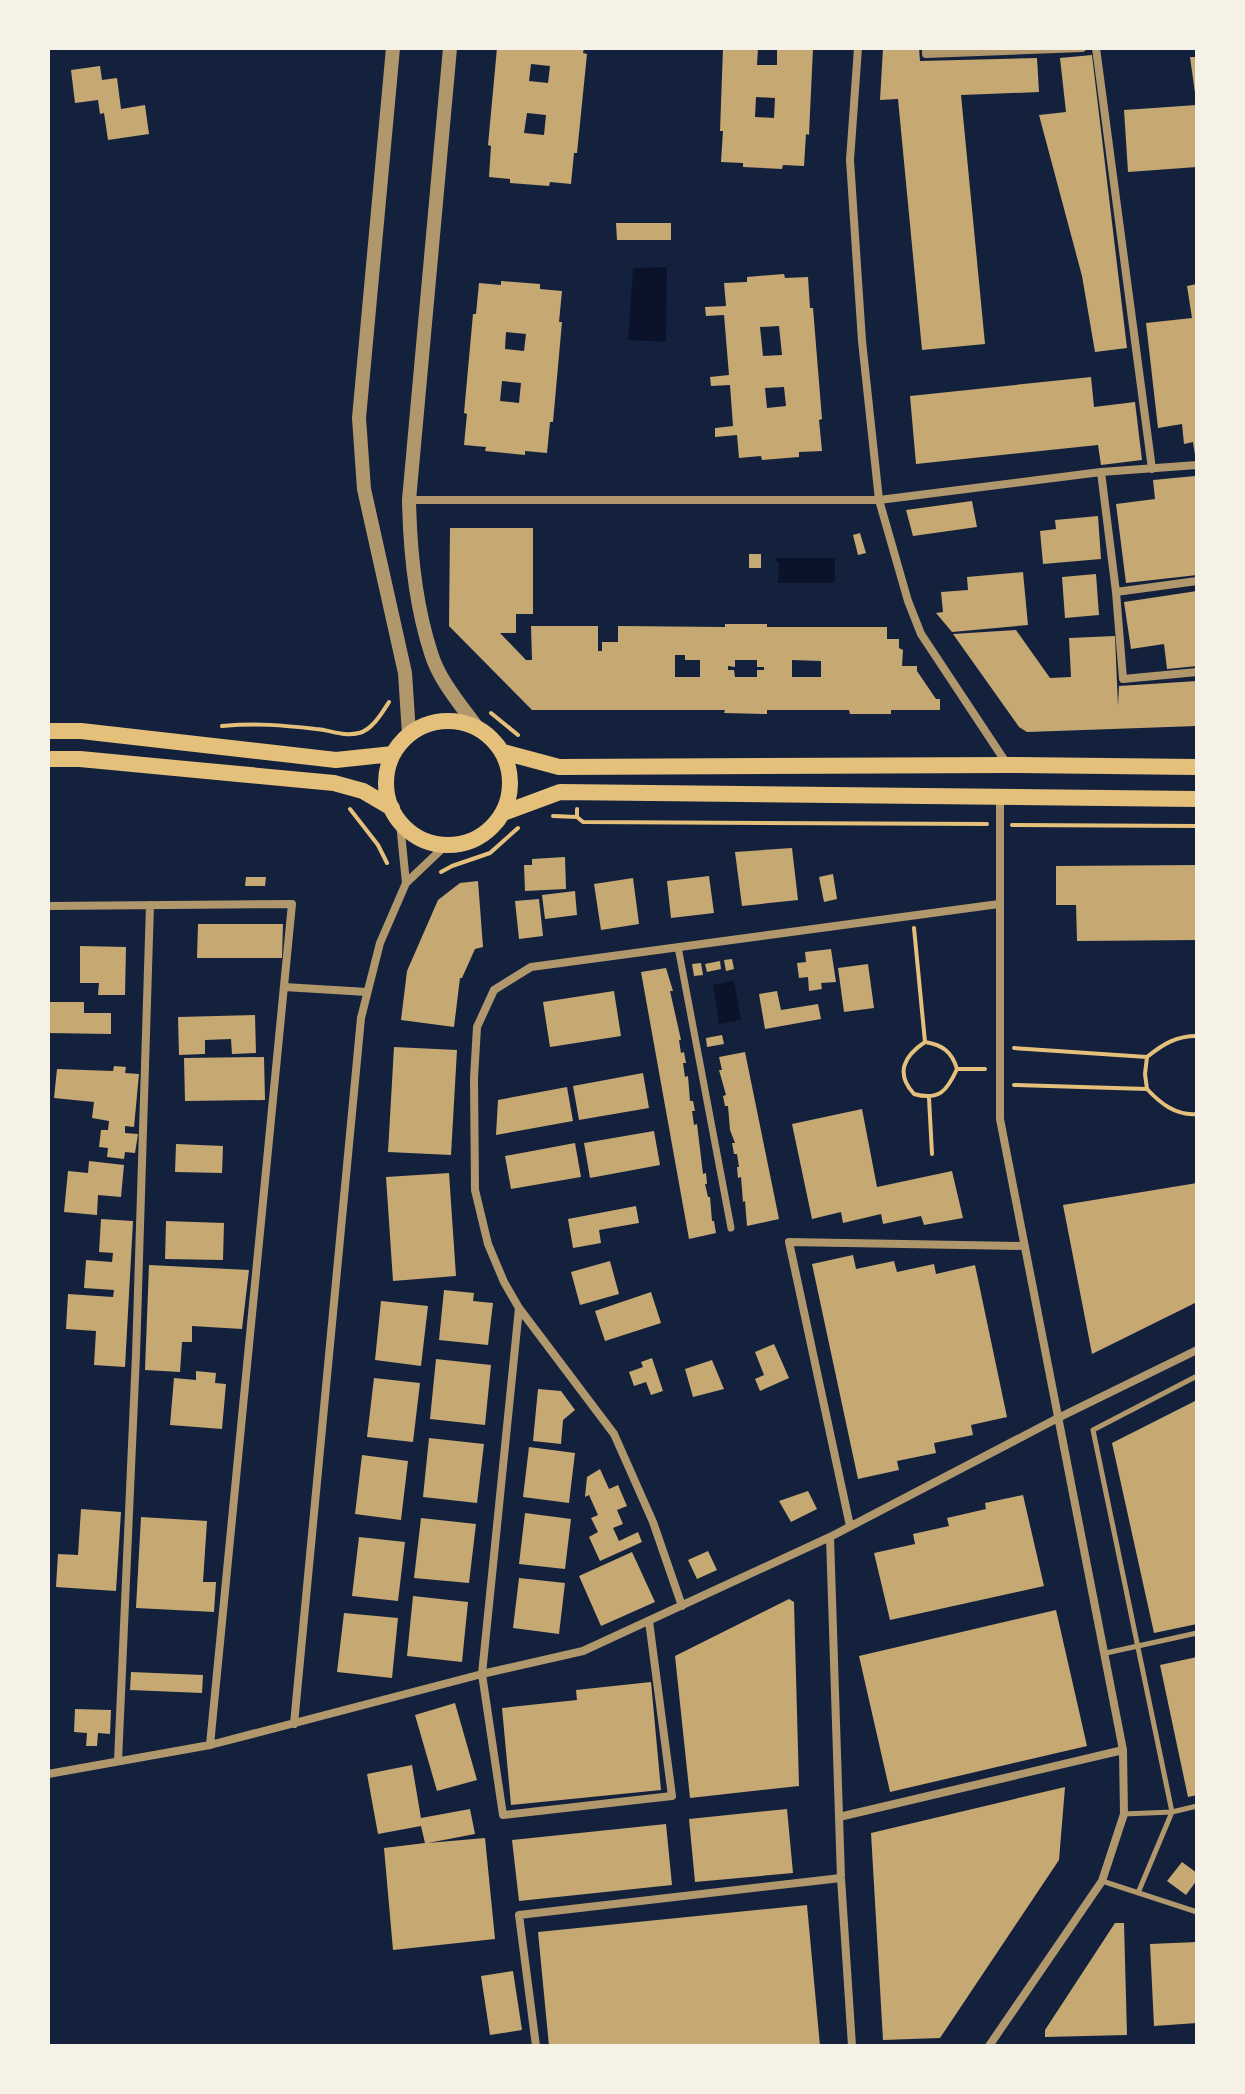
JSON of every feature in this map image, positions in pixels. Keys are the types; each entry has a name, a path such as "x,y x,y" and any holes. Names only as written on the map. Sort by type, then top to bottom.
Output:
{"main road":[{"path":"48,759 80,759 334,783 363,791 414,834 446,845 479,837 503,813 510,793 510,772 503,752 492,737 476,726 441,720 424,725 409,734 393,754 387,771 386,790 396,816"},
{"path":"48,731 81,731 336,760 393,754"},
{"path":"503,752 559,767 1197,767"},
{"path":"503,813 560,792 1197,799"}],"street":[{"path":"393,48 359,418 364,489 405,673 409,734"},
{"path":"450,48 409,500 411,559 431,654 446,685 476,726"},
{"path":"858,48 850,160 862,341 879,500 908,601 921,634 1008,765"},
{"path":"926,51 1082,48"},
{"path":"1096,48 1152,469"},
{"path":"409,500 879,500 1101,472 1197,465"},
{"path":"1101,472 1123,679 1197,672"},
{"path":"1116,592 1197,581"},
{"path":"989,2046 1102,1881 1124,1814 1123,1750 1106,1653 1000,1119 1000,797"},
{"path":"396,816 406,883"},
{"path":"294,1724 361,1018 380,943 406,883 446,845"},
{"path":"48,906 292,904 210,1745"},
{"path":"682,1606 653,1522 614,1434 519,1308 488,1244 475,1190 477,1027 494,990 531,967 999,904"},
{"path":"118,1761 150,905"},
{"path":"678,947 731,1228"},
{"path":"284,987 367,992"},
{"path":"850,1526 789,1242 1024,1246"},
{"path":"519,1308 482,1674 503,1815 672,1796 649,1621"},
{"path":"48,1774 210,1745 583,1651 830,1537 1058,1418 1197,1350"},
{"path":"830,1537 841,1878 852,2046"},
{"path":"839,1817 1123,1750"},
{"path":"536,2046 519,1915 841,1878"}],"lane":[{"path":"1138,1893 1172,1812 1093,1430 1197,1376"},
{"path":"1106,1653 1197,1633"},
{"path":"1124,1814 1172,1812 1197,1806"},
{"path":"1102,1881 1197,1912"}],"path":[{"path":"219,727 259,722 325,729 338,735 362,733 373,724 393,695 407,693"},
{"path":"489,712 525,739"},
{"path":"577,794 577,817"},
{"path":"343,807 352,809 378,845 387,860 389,877 406,883"},
{"path":"544,817 577,817 583,822 1197,826"},
{"path":"436,875 490,853 526,823"},
{"path":"912,915 925,1042"},
{"path":"1000,1047 1147,1057 1165,1043 1185,1036 1197,1036"},
{"path":"925,1042 939,1044 948,1052 957,1069 942,1092 929,1098 914,1094 903,1076 903,1063 912,1051 925,1042"},
{"path":"1147,1057 1147,1089 1161,1104 1187,1115 1197,1114"},
{"path":"957,1069 1000,1070"},
{"path":"1000,1085 1147,1089"},
{"path":"929,1098 932,1154"}],"water":[{"path":"667,267 666,342 628,340 633,268"},
{"path":"775,558 835,558 835,583 778,583 779,562"},
{"path":"734,981 741,1020 719,1024 713,985"}],"building":[{"path":"497,48 584,48 583,53 587,54 571,184 510,183 510,179 489,177 491,146 488,145","holes":["531,64 550,66 548,83 529,81","527,113 546,115 544,135 524,133"]},
{"path":"723,48 758,48 757,65 777,65 777,48 813,48 809,135 806,134 804,166 783,165 782,169 743,167 743,163 721,162 723,131 720,131","holes":["756,97 775,98 774,118 755,117"]},
{"path":"883,48 919,48 920,61 1037,58 1039,92 961,95 985,344 922,350 898,99 880,100"},
{"path":"1092,55 1127,348 1095,352 1082,276 1039,115 1066,112 1060,58"},
{"path":"1190,57 1197,57 1197,93 1195,93"},
{"path":"100,66 102,80 117,78 121,109 145,105 149,134 108,140 104,113 100,114 98,100 75,103 71,70"},
{"path":"1197,105 1197,167 1128,172 1124,110"},
{"path":"616,223 671,223 671,240 617,240"},
{"path":"784,274 785,278 808,277 822,419 819,420 822,451 799,452 799,457 739,458 737,435 715,437 715,428 733,426 730,385 711,386 710,377 729,375 724,315 706,316 705,307 726,306 724,283 747,282 747,277","holes":["779,326 782,355 763,356 760,327","784,387 786,406 767,408 765,388"]},
{"path":"501,281 540,284 540,289 562,291 553,422 550,422 547,453 525,451 525,455 485,451 486,447 464,445 473,314 476,314 479,283 501,285","holes":["506,332 526,334 524,351 505,349","502,381 521,383 519,403 500,401"]},
{"path":"1197,284 1195,455 1193,442 1184,444 1182,424 1158,428 1146,323 1192,318 1187,286"},
{"path":"1091,377 1094,407 1135,402 1142,460 1101,465 1098,445 916,464 910,396"},
{"path":"1195,476 1197,575 1126,583 1116,504 1155,499 1153,480"},
{"path":"972,501 977,527 913,536 906,510"},
{"path":"1098,516 1101,559 1043,564 1040,531 1056,529 1055,520"},
{"path":"450,528 533,528 533,614 516,614 516,633 500,633 526,660 532,660 531,626 598,626 598,651 602,651 602,642 618,642 618,626 725,627 725,624 767,624 767,627 887,627 887,639 899,639 899,648 903,650 902,666 917,666 917,671 936,699 940,699 940,710 850,714 849,710 767,710 767,714 724,713 725,710 532,710 449,626","holes":["675,655 685,655 685,660 700,660 700,677 675,677","735,660 757,660 757,667 764,667 764,670 757,670 757,677 735,677 734,670 728,670 728,666 735,667","792,660 821,661 821,677 792,677"]},
{"path":"860,533 866,553 858,555 853,535"},
{"path":"749,554 761,554 761,568 749,568"},
{"path":"1023,572 1028,625 952,632 936,613 943,612 941,592 968,590 967,577"},
{"path":"1096,574 1099,615 1065,618 1062,577"},
{"path":"1197,591 1197,666 1167,669 1164,644 1131,649 1124,602"},
{"path":"1016,630 1050,678 1071,677 1069,638 1115,636 1118,706 1119,686 1197,681 1197,726 1027,732 1019,727 953,634"},
{"path":"792,848 798,900 742,906 735,852"},
{"path":"565,857 566,889 525,891 524,865 532,865 532,859"},
{"path":"1197,865 1197,940 1077,941 1076,905 1056,905 1056,866"},
{"path":"833,874 837,899 824,902 819,877"},
{"path":"709,876 714,913 671,918 667,881"},
{"path":"246,877 266,877 265,886 245,886"},
{"path":"633,878 639,924 601,930 594,884"},
{"path":"478,881 483,947 475,949 460,978 454,1027 401,1020 407,971 438,900 460,883"},
{"path":"575,891 577,915 545,919 542,895"},
{"path":"539,899 543,936 519,939 515,901"},
{"path":"198,924 283,924 282,958 197,958"},
{"path":"80,946 126,947 125,995 98,995 99,983 80,983"},
{"path":"831,949 836,982 821,983 822,989 809,991 808,977 799,978 797,963 806,962 805,952"},
{"path":"732,959 734,969 726,971 724,960"},
{"path":"720,961 721,969 707,972 705,964"},
{"path":"701,963 703,975 694,976 692,964"},
{"path":"868,964 874,1008 844,1012 838,968"},
{"path":"666,968 673,991 670,991 681,1053 684,1052 686,1063 683,1063 685,1077 688,1076 690,1101 693,1101 695,1111 692,1111 694,1125 697,1124 703,1174 706,1173 705,1184 716,1233 689,1239 641,972"},
{"path":"614,991 621,1036 550,1047 543,1002"},
{"path":"777,991 781,1010 818,1004 821,1019 765,1029 759,994"},
{"path":"48,1002 84,1002 84,1013 111,1013 111,1034 48,1033"},
{"path":"255,1015 256,1053 232,1054 231,1039 205,1040 205,1054 179,1055 178,1017"},
{"path":"722,1035 724,1044 707,1047 706,1038"},
{"path":"394,1047 457,1050 451,1155 388,1152"},
{"path":"745,1052 779,1219 747,1226 737,1154 734,1154 732,1143 735,1143 719,1070 722,1070 719,1057"},
{"path":"264,1057 265,1100 185,1101 184,1058"},
{"path":"114,1066 126,1067 125,1073 139,1074 134,1127 125,1126 125,1133 138,1134 135,1153 125,1152 124,1159 107,1157 108,1148 99,1147 101,1130 108,1130 109,1121 92,1118 94,1102 54,1098 57,1069 113,1071"},
{"path":"643,1073 649,1108 579,1120 573,1086"},
{"path":"567,1087 573,1121 496,1135 498,1100"},
{"path":"862,1109 877,1187 952,1171 963,1218 924,1225 921,1216 883,1224 881,1214 843,1223 841,1212 812,1219 792,1124"},
{"path":"654,1131 660,1165 590,1178 584,1143"},
{"path":"575,1143 581,1177 511,1189 505,1156"},
{"path":"176,1144 223,1146 222,1173 175,1172"},
{"path":"89,1161 124,1165 121,1197 98,1195 97,1215 64,1212 68,1171 88,1173"},
{"path":"449,1173 456,1276 393,1281 386,1177"},
{"path":"1197,1183 1197,1302 1092,1354 1063,1205"},
{"path":"636,1206 639,1223 599,1230 601,1243 573,1248 568,1219"},
{"path":"101,1219 133,1221 125,1367 94,1365 96,1331 66,1329 68,1294 113,1297 114,1290 84,1288 86,1260 112,1262 113,1253 99,1252"},
{"path":"166,1221 224,1223 223,1260 165,1259"},
{"path":"853,1255 856,1269 894,1261 897,1272 934,1264 936,1274 975,1265 1007,1417 971,1425 973,1435 934,1443 936,1453 897,1461 899,1470 858,1479 812,1264"},
{"path":"610,1261 619,1294 580,1305 571,1272"},
{"path":"149,1265 249,1270 242,1329 192,1326 192,1342 182,1342 180,1372 145,1370"},
{"path":"444,1290 474,1293 473,1301 493,1303 488,1345 439,1340"},
{"path":"651,1292 661,1323 605,1341 595,1311"},
{"path":"381,1301 428,1306 421,1366 375,1360"},
{"path":"774,1344 789,1378 760,1391 755,1379 764,1375 755,1352"},
{"path":"652,1358 663,1391 651,1395 646,1382 634,1386 629,1372 643,1367 641,1362"},
{"path":"436,1359 491,1365 485,1425 430,1419"},
{"path":"712,1360 724,1389 693,1397 685,1369"},
{"path":"196,1371 216,1373 215,1383 226,1384 222,1429 170,1425 174,1378 196,1380"},
{"path":"374,1378 420,1383 413,1442 367,1437"},
{"path":"538,1389 561,1391 575,1410 563,1420 561,1444 533,1441"},
{"path":"1197,1400 1197,1624 1154,1633 1112,1443"},
{"path":"429,1438 484,1444 477,1503 423,1497"},
{"path":"529,1447 575,1453 569,1503 523,1497"},
{"path":"362,1455 408,1461 401,1520 355,1514"},
{"path":"600,1469 609,1489 618,1485 627,1506 617,1510 623,1524 613,1528 619,1541 638,1532 642,1542 600,1561 589,1537 598,1532 591,1518 598,1515 589,1495 585,1497 587,1477"},
{"path":"808,1491 817,1509 791,1522 779,1501"},
{"path":"1023,1495 1044,1586 890,1620 874,1553 915,1544 913,1534 949,1526 947,1518 986,1509 985,1503"},
{"path":"81,1509 121,1512 116,1591 56,1587 58,1554 78,1555"},
{"path":"525,1513 571,1519 565,1569 519,1564"},
{"path":"141,1517 207,1521 203,1582 216,1582 214,1612 136,1608"},
{"path":"421,1518 476,1524 469,1583 414,1578"},
{"path":"359,1537 405,1542 398,1601 352,1596"},
{"path":"708,1551 717,1570 697,1579 688,1560"},
{"path":"632,1552 655,1602 601,1626 579,1576"},
{"path":"519,1578 565,1583 559,1634 513,1628"},
{"path":"413,1596 468,1602 462,1662 407,1656"},
{"path":"789,1599 794,1602 799,1786 690,1798 675,1656"},
{"path":"1056,1610 1087,1746 890,1792 859,1656"},
{"path":"344,1613 398,1618 392,1678 337,1672"},
{"path":"1197,1657 1197,1795 1188,1797 1160,1665"},
{"path":"131,1672 203,1675 202,1693 130,1690"},
{"path":"651,1682 661,1790 511,1805 502,1708 577,1700 576,1690"},
{"path":"455,1703 477,1780 437,1791 415,1715"},
{"path":"75,1709 111,1710 110,1734 98,1733 97,1746 86,1746 87,1733 74,1732"},
{"path":"412,1765 421,1818 470,1809 475,1834 428,1843 485,1838 495,1939 393,1950 384,1848 425,1843 421,1826 378,1834 367,1774"},
{"path":"1065,1787 1059,1860 940,2038 883,2040 871,1833"},
{"path":"787,1809 793,1873 695,1882 689,1819"},
{"path":"666,1824 672,1885 519,1901 512,1840"},
{"path":"1182,1862 1197,1873 1197,1880 1186,1895 1167,1881"},
{"path":"807,1905 820,2046 549,2046 538,1932"},
{"path":"1115,1923 1124,1923 1127,2035 1045,2037 1045,2030"},
{"path":"1197,1942 1197,2023 1154,2026 1150,1944"},
{"path":"513,1971 522,2030 490,2035 481,1976"}]}
